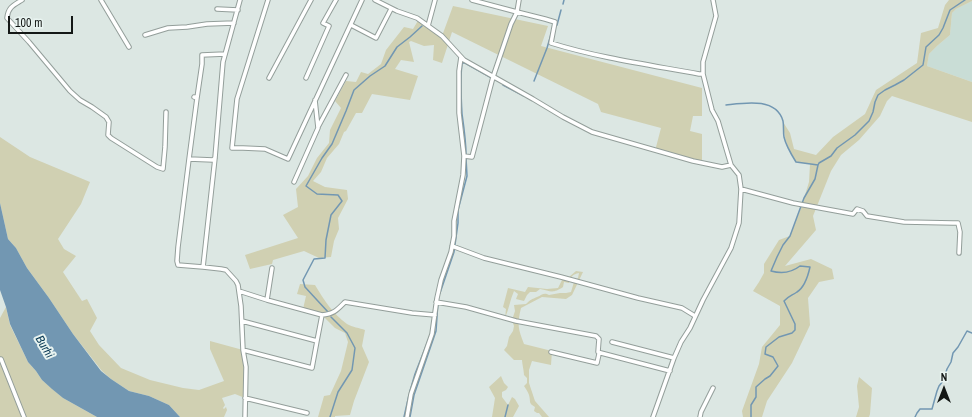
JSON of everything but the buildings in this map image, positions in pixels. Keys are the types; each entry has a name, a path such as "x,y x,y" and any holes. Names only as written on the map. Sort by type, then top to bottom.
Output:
{"street":[{"path":"22,0 11,7 7,18 70,91 80,100 106,117 109,122 108,135 111,138 163,169 166,112"},
{"path":"101,0 129,47"},
{"path":"203,267 215,158 223,62 240,0"},
{"path":"268,0 237,99 232,148 265,150 288,159 362,0"},
{"path":"270,78 311,0"},
{"path":"306,78 329,26 323,23 336,0"},
{"path":"374,0 391,9 417,18 442,36 461,57 493,77 592,132 693,161 722,167 732,165"},
{"path":"428,26 435,0"},
{"path":"472,0 545,18 555,22 551,42 580,51 703,74"},
{"path":"464,156 472,157 493,77 511,24 517,12 519,0"},
{"path":"653,417 681,342 690,328 731,248 739,223 741,189 739,174 732,165 718,121 712,110 703,74 703,62 716,16 713,0"},
{"path":"217,9 238,10"},
{"path":"351,25 376,38 391,9"},
{"path":"145,35 168,28 234,23"},
{"path":"225,54 202,55 177,261 178,265 226,270 236,281 239,291 243,350 246,362 244,417"},
{"path":"407,417 411,394 432,334 436,302 441,280 451,252 454,236 454,221 464,156 459,106 458,71 461,57"},
{"path":"294,182 318,128 346,75"},
{"path":"315,99 318,128"},
{"path":"189,159 213,160 215,158"},
{"path":"741,189 793,203 853,214 857,209 863,211 868,216 904,222 958,223 960,232 959,253"},
{"path":"452,246 484,258 682,308 695,316"},
{"path":"267,300 272,268"},
{"path":"239,291 322,315 334,313 345,302 412,313 435,315"},
{"path":"436,302 466,307 516,321 596,336 599,339 598,352 601,354 670,371"},
{"path":"243,350 312,368 322,315"},
{"path":"242,321 317,341"},
{"path":"612,342 674,358"},
{"path":"551,352 597,364 598,354 601,354"},
{"path":"0,359 13,387 24,417"},
{"path":"700,417 713,388"},
{"path":"245,398 307,413"}],"shaded area":[{"path":"972,1 972,82 927,66 929,54 950,35 952,13 956,9"}],"green space":[{"path":"949,0 972,1 956,9 952,13 950,35 929,54 927,66 972,82 972,122 892,96 887,101 880,116 859,140 841,155 831,171 813,216 816,230 785,266 811,259 832,269 834,279 819,282 808,298 810,325 792,363 767,401 762,417 743,417 742,411 759,364 762,347 780,325 780,306 753,291 764,273 764,264 779,240 790,236 809,182 810,164 796,162 786,143 783,122 790,133 794,149 816,155 833,137 865,114 876,90 917,63 921,33 938,28 945,5"},
{"path":"453,6 548,26 541,46 702,88 702,116 693,116 690,131 702,134 702,163 655,151 661,128 601,112 598,104 452,32 442,63 433,60 434,45 424,46 411,41 409,42 414,62 401,60 395,69 418,76 410,100 372,94 362,113 356,113 344,132 339,144 327,158 321,172 313,181 325,187 347,190 348,199 338,218 339,229 334,241 331,257 319,258 304,251 273,260 272,264 250,269 245,255 298,238 283,215 298,207 296,189 308,176 317,158 329,143 330,130 341,108 335,101 346,81 356,82 361,72 368,74 381,64 386,50 404,27 413,29 419,19 442,36"},
{"path":"0,137 30,157 90,182 81,204 58,239 64,249 76,256 63,272 82,301 87,299 97,318 90,331 99,345 121,368 150,380 183,388 199,390 224,381 210,349 210,341 243,350 246,362 245,398 235,394 222,398 225,405 223,408 224,409 226,407 227,410 224,417 180,417 169,405 149,396 129,391 102,371 73,334 27,268 16,248 8,239 0,203"},
{"path":"576,271 583,272 572,295 566,299 542,297 521,308 519,326 524,344 552,351 551,365 532,361 529,370 529,383 535,401 549,417 542,417 539,413 534,411 535,407 531,403 529,394 524,386 527,383 527,378 524,375 522,360 514,360 504,350 513,331 514,326 512,320 515,311 514,305 526,304 532,299 544,294 549,295 571,292 579,273 572,276 569,283 564,282 563,287 557,291 540,289 536,292 530,292 524,301 516,299 518,294 514,291 505,318 506,309 503,307 508,288 525,292 528,287 547,289 558,288 563,278 569,277"},
{"path":"300,284 315,285 337,316 349,325 365,330 362,346 369,362 350,415 318,417 324,396 330,395 341,371 348,342 345,333 335,328 322,315 303,309 306,296 297,294"},
{"path":"6,307 10,325 28,362 42,380 63,398 97,417 0,417 0,318"},
{"path":"501,376 504,383 508,387 502,392 502,397 508,405 512,397 519,406 513,417 492,417 495,398 489,387"},
{"path":"859,377 872,388 869,417 856,417 859,407 857,386"}],"water":[{"name":"Burhi","path":"0,203 8,239 16,248 27,268 73,334 101,371 129,391 149,396 169,405 180,417 97,417 63,398 42,380 28,362 10,324 0,290"}],"waterway":[{"path":"563,4 564,0"},
{"path":"818,165 831,156 837,148 855,135 869,121 878,95 904,80 923,65 926,47 939,35 950,10 965,0"},
{"path":"557,25 561,10"},
{"path":"328,312 305,287 303,280 314,259 325,258 326,240 331,215 342,201 338,195 317,194 306,186 332,144 354,90 370,76 385,66 397,47 422,26"},
{"path":"534,81 552,31"},
{"path":"466,155 461,101 462,63 465,63 490,77"},
{"path":"503,85 524,96"},
{"path":"726,105 759,103 774,108 779,113 783,121 785,140 796,162 818,165 815,179 804,198 790,236 783,245 771,271 786,272 800,266 810,267 807,278 800,290 784,301 795,324 795,330 792,333 779,337 766,347 765,354 773,357 778,366 770,376 756,387 756,397 751,405 751,417"},
{"path":"440,293 454,252 458,223 458,210 467,176 466,158"},
{"path":"410,417 414,395 436,331 438,302"},
{"path":"330,417 338,392 352,370 355,348 347,333 331,317"},
{"path":"915,417 920,409 932,409 937,391 943,381 953,353 967,331 972,333"},
{"path":"410,391 431,333"},
{"path":"404,417 409,395"},
{"path":"505,417 508,405"}]}
